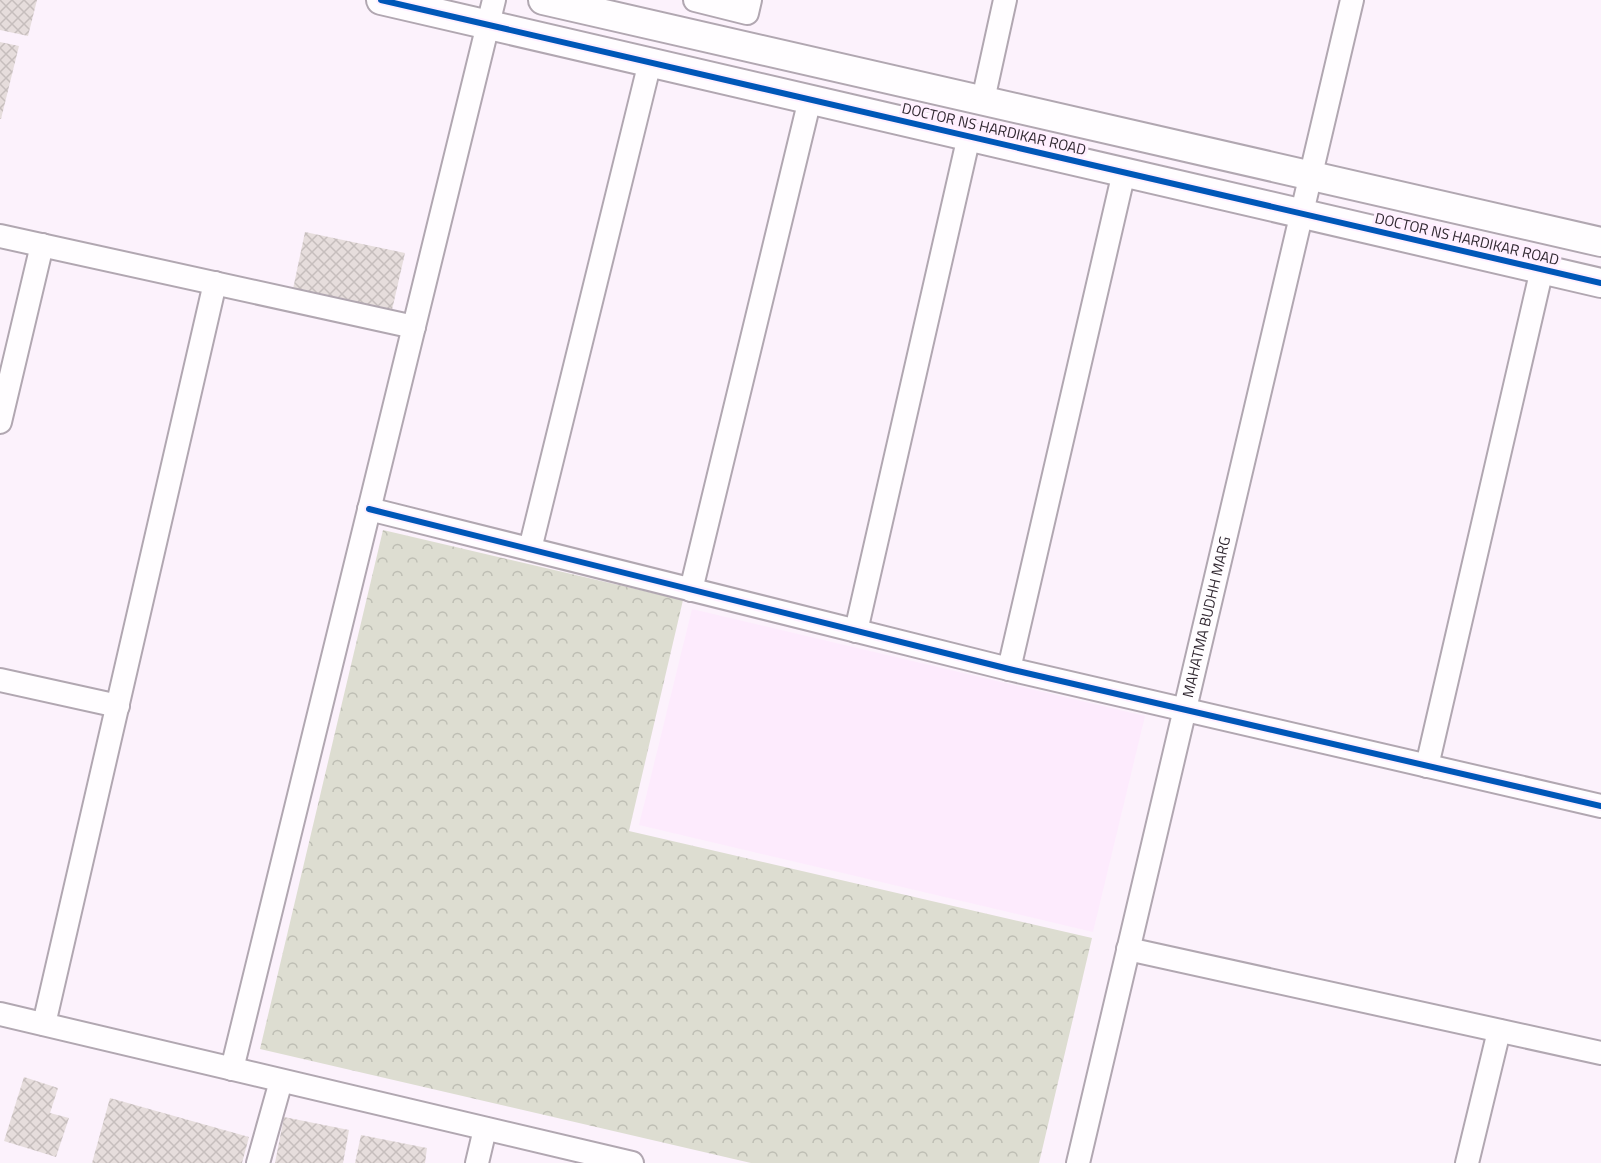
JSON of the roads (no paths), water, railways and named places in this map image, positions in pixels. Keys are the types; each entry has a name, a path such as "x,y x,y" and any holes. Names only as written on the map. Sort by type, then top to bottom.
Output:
{"street":[{"name":"DOCTOR NS HARDIKAR ROAD","path":"381,0 491,12 650,62 1601,283"},
{"name":"DOCTOR NS HARDIKAR ROAD","path":"543,0 1601,242"},
{"path":"695,0 747,13 750,0"},
{"path":"983,100 1005,0"},
{"name":"MAHATMA BUDHH MARG","path":"1078,1163 1352,0"},
{"path":"232,1069 491,12"},
{"path":"530,549 650,62"},
{"path":"691,590 810,99"},
{"path":"856,631 969,136"},
{"path":"1009,669 1124,172"},
{"path":"0,236 414,327"},
{"path":"0,422 42,246"},
{"path":"1427,766 1542,269"},
{"path":"44,1024 215,283"},
{"path":"369,509 1009,669 1601,806"},
{"path":"0,680 118,706"},
{"path":"1128,949 1601,1053"},
{"path":"0,1014 632,1163"},
{"path":"1467,1163 1499,1031"},
{"path":"258,1163 281,1081"},
{"path":"477,1163 485,1129"}]}
